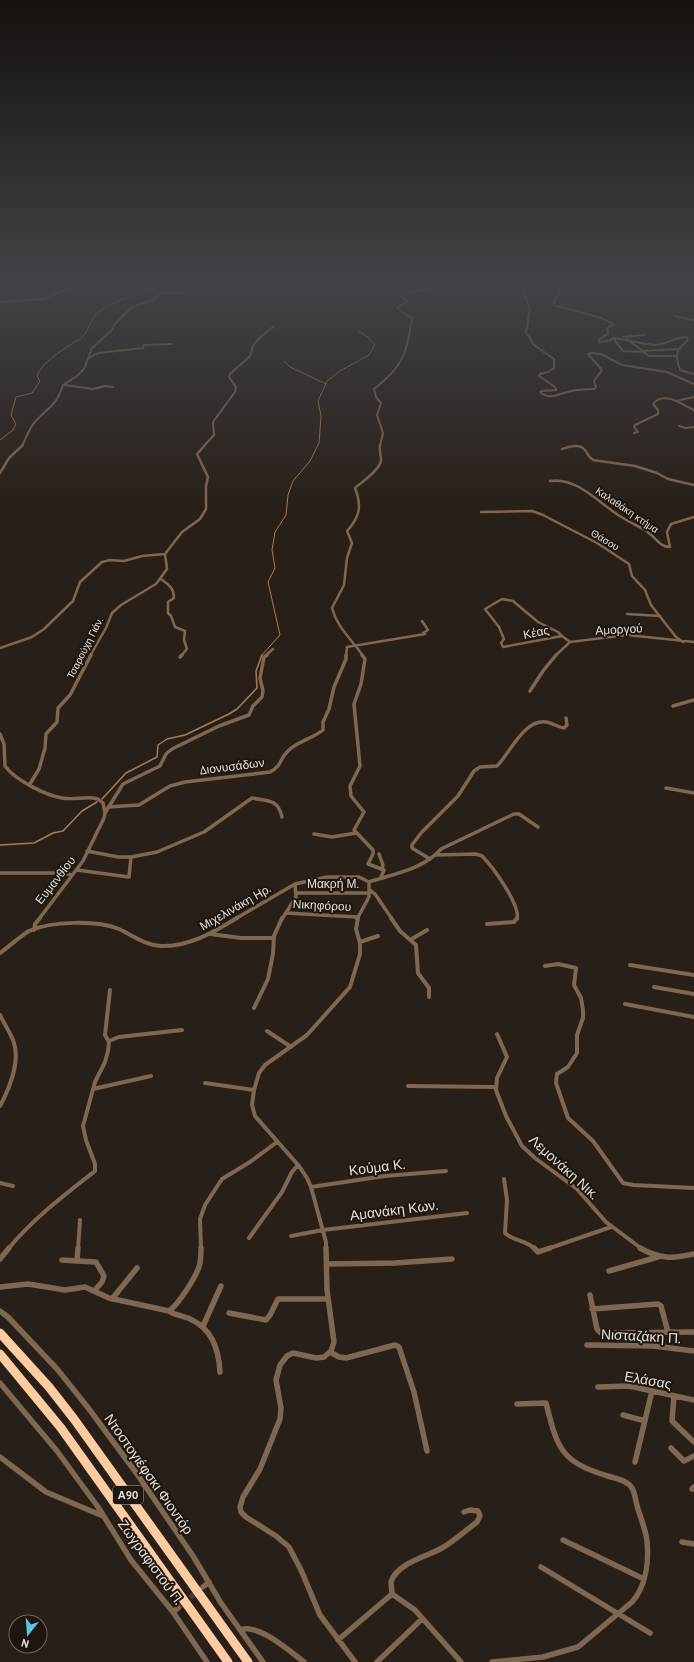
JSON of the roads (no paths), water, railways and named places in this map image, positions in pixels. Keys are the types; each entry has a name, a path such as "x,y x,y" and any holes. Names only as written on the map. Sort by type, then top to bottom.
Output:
{"highway":[{"name":"Α90","path":"0,1333 44,1382 74,1419 248,1662"},
{"name":"Α90","path":"0,1354 38,1397 61,1428 228,1662"}],"street":[{"path":"0,473 8,460 22,446 34,423 54,405 59,398 63,385 81,373 89,356"},
{"path":"88,359 93,356"},
{"path":"180,657 187,649 184,640 185,631 175,627 171,616 168,613 168,602 174,598 174,593 171,586 161,579 167,569 165,554 185,529 199,521 204,514 208,499 204,491 208,477 197,454 214,435 213,422 235,392 236,387 230,380 230,374 250,356"},
{"path":"382,869 368,864 374,851 356,833 355,828 364,812 350,791 351,782 359,770 361,760 354,704 361,686 365,661 364,657 337,621 332,608 344,585 347,558 352,543 347,531 359,513 362,505 355,488 379,467 381,461 379,450 383,433 377,415 381,402 376,397 374,389 394,372 403,356"},
{"path":"548,356 554,359 554,368 548,372 540,374 539,376 555,387 556,390 540,392 542,394 553,396 571,391 594,389 596,387 594,381 600,376 602,370 595,365 589,356"},
{"path":"604,356 623,365 637,366 670,373 694,384"},
{"path":"648,356 676,356 680,370 694,374"},
{"path":"63,385 93,389 105,386 113,387"},
{"path":"634,433 638,432 634,426 635,425 658,414 658,410 654,406 654,402 666,397 682,406 694,410"},
{"path":"675,401 694,397"},
{"path":"679,426 686,428 694,427"},
{"path":"562,449 578,447 584,449 591,459 635,466 657,473 668,479 694,485"},
{"name":"Καλαθάκη κτήμα","path":"550,481 566,481 576,486 622,518 654,536 660,546 670,547 667,533 669,527 674,521 694,517"},
{"name":"Θάσου","path":"481,512 532,511 543,515 597,543 629,564 634,580 645,590 651,605 676,637 682,642"},
{"path":"0,648 32,637 44,629 73,601 80,582 102,562 110,560 124,561 140,556 165,554"},
{"name":"Τσαρούχη Γιάν.","path":"30,784 39,769 45,748 46,734 57,722 58,708 72,692 96,644 106,628 112,613 121,605 155,586 161,579"},
{"name":"Κέας","path":"562,636 502,647 501,642 504,639 503,635 495,620 485,609 498,600 503,599 513,601 538,622 558,632 570,642"},
{"path":"627,614 660,616"},
{"path":"354,645 425,634 423,633 428,630 422,621"},
{"name":"Αμοργού","path":"570,642 627,635 682,642 694,642"},
{"path":"530,690 537,684 540,675 560,651 570,642"},
{"name":"Διονυσάδων","path":"108,807 139,805 170,786 185,782 270,772 275,770 289,749 298,742 318,736 322,730 334,687 346,659 347,647 354,645"},
{"name":"Ευμανθίου","path":"34,930 35,924 83,861 108,807 124,784 137,776 160,766 164,762 166,754 172,748 192,740 219,726 248,715 253,706 262,697 263,691 260,678 264,657 273,649"},
{"path":"673,706 694,700"},
{"path":"430,859 415,851 412,848 412,845 458,796 475,769 483,766 497,766 524,732 531,727 545,722 559,728 564,728 566,725 566,718"},
{"path":"0,734 6,743 4,754 6,767 30,784 48,794 60,798 98,799 103,803 105,813"},
{"path":"666,788 694,793"},
{"path":"87,851 131,857 164,850 204,832 252,798 276,803 280,808 282,817"},
{"path":"355,1662 317,1610 301,1570 289,1547 276,1536 246,1517 241,1512 240,1507 243,1497 260,1469 280,1419 281,1408 276,1380 280,1365 287,1356 293,1353 318,1358 324,1357 333,1348 334,1340 328,1299 326,1246 311,1187 298,1165 253,1114 252,1105 254,1090 259,1073 265,1065 275,1056 291,1047 310,1032 350,987 360,954 360,942 356,929 357,917 367,901 370,891 369,882 380,877 414,867 436,855 441,849 516,813 538,827"},
{"path":"314,834 332,837 356,833"},
{"path":"380,854 383,865 382,869 384,872 380,877"},
{"path":"436,855 476,854 484,858 513,902 518,915 514,922 487,924"},
{"path":"77,870 129,877 131,857"},
{"path":"0,873 72,875"},
{"name":"Μιχελινάκη Ηρ.","path":"0,953 22,936 34,930 62,924 108,926 120,930 145,943 159,946 190,941 210,934 295,884 327,877 359,877 369,882"},
{"path":"254,1008 268,978 273,954 273,938 281,920 295,900 297,893 295,884"},
{"path":"370,891 374,892 402,933 417,946 418,973 429,988 429,997"},
{"name":"Μακρή Μ.","path":"297,893 370,891"},
{"name":"Νικηφόρου","path":"286,913 357,917"},
{"path":"410,940 427,930"},
{"path":"210,934 241,938 273,938"},
{"path":"360,942 378,936"},
{"path":"545,966 558,964 575,967 574,985 582,1004 583,1018 577,1035 577,1053 568,1067 557,1074 556,1077 556,1082 568,1118 593,1141 623,1183 633,1185 694,1188"},
{"path":"630,965 694,975"},
{"path":"654,987 694,994"},
{"path":"0,1259 25,1229 46,1209 95,1171 95,1164 86,1140 83,1126 96,1078 107,1058 109,1041 106,1035 110,990"},
{"path":"625,1004 694,1017"},
{"path":"0,1015 13,1041 15,1052 12,1074 7,1093 0,1106"},
{"path":"109,1041 118,1038 182,1030"},
{"path":"268,1031 291,1047"},
{"path":"408,1086 495,1087 495,1083 507,1057 497,1034"},
{"path":"93,1089 151,1076"},
{"path":"205,1084 254,1090"},
{"name":"Λεμονάκη Νικ.","path":"495,1087 505,1113 521,1144 533,1156 577,1189 611,1227 647,1252 658,1257 674,1258 694,1254"},
{"path":"170,1311 175,1307 184,1294 199,1266 202,1248 200,1219 205,1205 222,1179 250,1162 277,1142"},
{"path":"249,1238 282,1192 290,1173 298,1165"},
{"name":"Κούμα Κ.","path":"311,1187 385,1176 446,1170"},
{"path":"504,1179 507,1200 505,1233 512,1238 530,1244 538,1252 611,1227"},
{"path":"0,1183 13,1186"},
{"name":"Αμανάκη Κων.","path":"291,1236 323,1230 467,1213"},
{"path":"77,1261 80,1220"},
{"path":"609,1271 658,1257"},
{"path":"327,1264 395,1263 452,1259"},
{"path":"62,1260 97,1263 104,1278 94,1291"},
{"path":"112,1299 137,1268"},
{"path":"0,1287 33,1284 65,1290 85,1287 101,1296 170,1311 203,1326 208,1331 217,1350 220,1372"},
{"path":"203,1326 220,1286"},
{"path":"590,1295 597,1330 601,1333 694,1332"},
{"path":"229,1313 266,1320 269,1318 276,1301 280,1298 328,1299"},
{"path":"592,1309 658,1304 661,1306 668,1332"},
{"name":"Ντοστογιέφσκι Φιοντόρ","path":"0,1311 8,1317 58,1370 89,1409 137,1474 193,1556 208,1582 240,1630 263,1662"},
{"path":"330,1352 339,1357 346,1358 393,1345 399,1347 414,1392 427,1451"},
{"name":"Νισταζάκη Π.","path":"587,1346 654,1346 694,1351"},
{"name":"Ζωγραφιστού Π.","path":"0,1383 57,1451 104,1516 131,1560 172,1612 207,1662"},
{"name":"Ελάσας","path":"598,1388 629,1386 694,1400"},
{"path":"634,1462 652,1390"},
{"path":"674,1396 672,1421 694,1442"},
{"path":"492,1662 543,1657 571,1650 589,1639 639,1594 648,1559 647,1540 635,1495 631,1486 622,1480 588,1470 566,1456 560,1448 552,1431 546,1403 517,1404"},
{"path":"623,1415 644,1421"},
{"path":"671,1448 684,1461 694,1456"},
{"path":"0,1456 46,1492 104,1516"},
{"path":"461,1662 407,1604 392,1594 390,1588 391,1581 394,1576 443,1547 477,1522 480,1516 478,1511 470,1510 464,1512"},
{"path":"563,1540 644,1579"},
{"path":"682,1542 694,1544"},
{"path":"541,1567 650,1633"},
{"path":"203,1587 208,1582"},
{"path":"338,1640 392,1594"},
{"path":"172,1612 178,1608"},
{"path":"378,1662 422,1619"},
{"path":"240,1630 248,1628 253,1629 276,1642 304,1662"}],"waterway":[{"path":"0,440 13,430 16,424 11,415 16,397 32,393 40,381 37,376 43,366 55,356"},
{"path":"326,384 327,381 340,371 368,356"},
{"path":"284,361 290,367 326,384"},
{"path":"261,656 280,635 268,582 275,568 272,550 275,532 286,515 288,495 293,481 310,461 319,443 321,416 318,401 326,384"},
{"path":"102,799 126,773 157,757 158,745 167,739 185,735 237,709 257,688 256,671 262,655"},
{"path":"0,845 34,843 53,833 63,831 82,811 97,802"}],"tunnel":[{"path":"178,1608 196,1593"}]}
